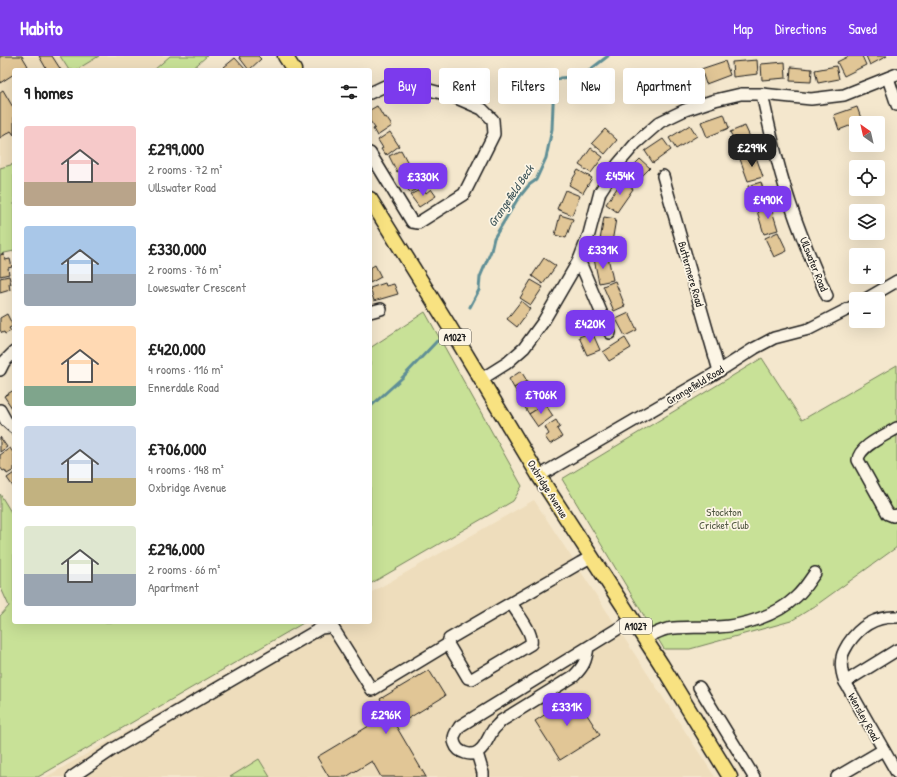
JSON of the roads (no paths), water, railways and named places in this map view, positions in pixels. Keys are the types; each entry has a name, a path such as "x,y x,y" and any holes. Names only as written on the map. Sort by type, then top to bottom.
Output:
{"main road":[{"path":"286,56 293,68"},
{"name":"Oxbridge Avenue","path":"372,201 539,476 632,620 730,777"}],"street":[{"path":"480,380 507,363 524,348 543,322 579,260 589,234 600,192 618,164 636,143 660,122 685,110 715,100 741,94 762,94 811,99 844,95 892,76 897,105"},
{"path":"372,92 385,86 422,88 452,96 482,109 493,120 494,134 464,194 418,223 412,222 372,156"},
{"name":"Ullswater Road","path":"762,94 773,145 785,187 808,252 827,296"},
{"name":"Buttermere Road","path":"663,176 719,371"},
{"path":"579,260 610,333"},
{"path":"878,292 897,281"},
{"path":"372,311 381,309"},
{"name":"Grangefield Road","path":"539,476 719,371 755,348 774,338 809,329 849,309"},
{"path":"0,370 4,362 12,354"},
{"path":"0,410 6,421 12,426"},
{"path":"897,428 866,448 858,455 858,460 888,514 893,516 897,515"},
{"path":"511,603 530,634 532,640 531,644 472,679 468,678 448,644 448,639 591,557"},
{"path":"644,639 668,629 718,627 742,623 765,616 786,606 797,597 815,573"},
{"name":"Wensley Road","path":"897,616 888,616 870,623 856,632 842,656 841,670 845,682 897,773"},
{"path":"588,647 586,660 582,668 574,676 501,721 477,753 468,754 459,750 455,744 454,735 460,726 588,647 632,620"},
{"path":"72,777 115,748 201,697 330,624 334,628 372,690 448,644"},
{"path":"845,682 897,650"},
{"path":"699,687 754,777"},
{"path":"837,777 883,750"},
{"path":"477,753 484,773 483,777"}],"waterway":[{"name":"Grangefield Beck","path":"470,307 479,290 480,277 491,251 494,238 517,200 529,185 536,180 546,158 552,129 554,81 560,78 582,76 608,56"},
{"name":"Grangefield Beck","path":"372,405 402,378 437,341"}],"park label":[{"name":"Stockton Cricket Club","path":"724,518"}]}
